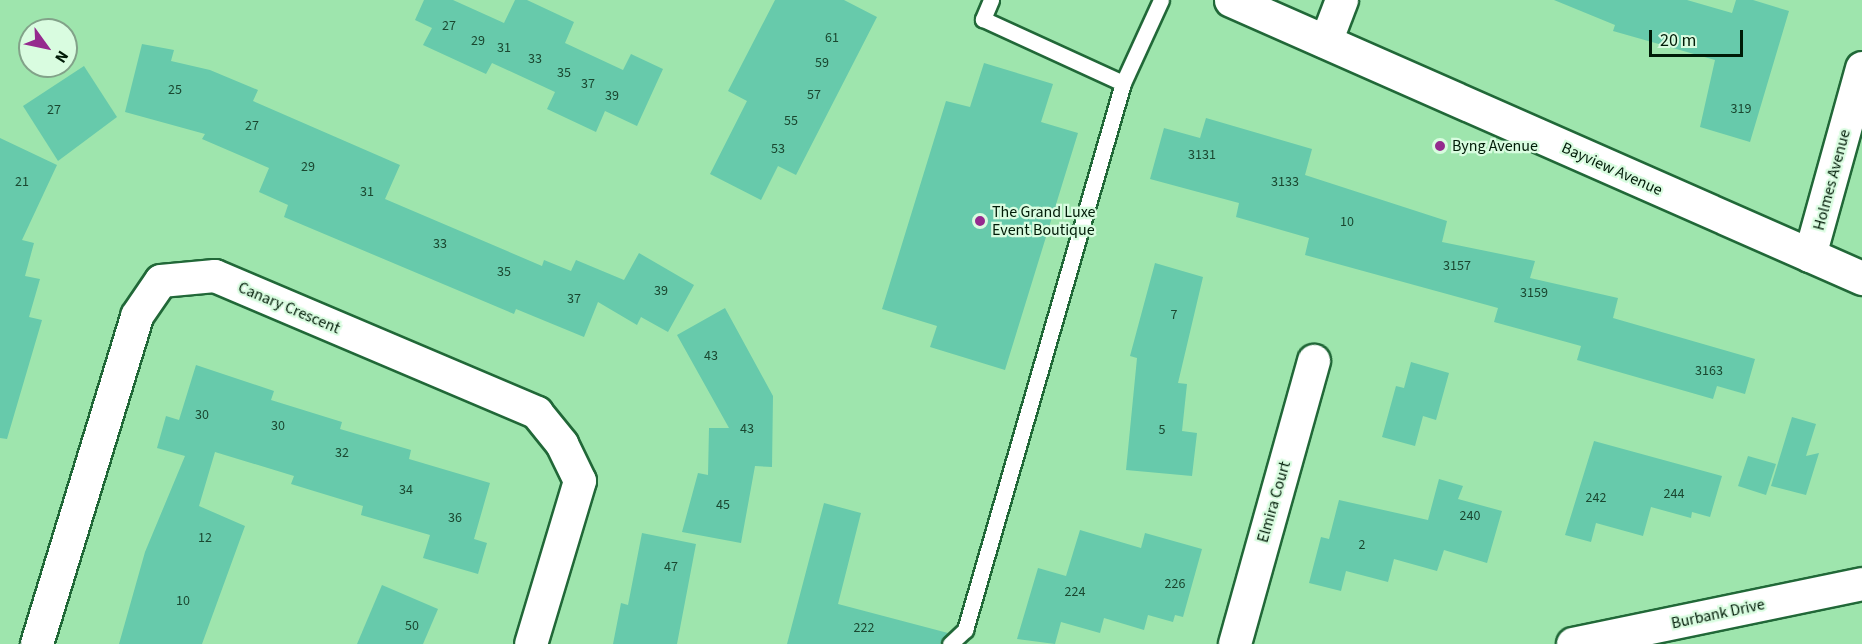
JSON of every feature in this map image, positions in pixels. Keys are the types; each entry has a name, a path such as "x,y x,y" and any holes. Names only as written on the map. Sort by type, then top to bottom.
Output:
{"main road":[{"name":"Bayview Avenue","path":"1231,0 1862,278"}],"street":[{"path":"1326,42 1342,0"},
{"name":"Holmes Avenue","path":"1810,256 1862,68"},
{"name":"Canary Crescent","path":"37,644 137,316 161,281 215,276 537,413 562,444 580,482 531,644"},
{"name":"Elmira Court","path":"1235,644 1314,361"},
{"name":"Burbank Drive","path":"1573,644 1862,584"}],"lane":[{"path":"991,0 983,19 1123,83"},
{"path":"950,644 965,630 1123,83 1161,0"}],"building":[{"path":"424,0 453,0 504,23 515,0 527,0 574,22 565,43 623,70 631,54 663,69 637,126 605,111 596,132 547,109 555,92 492,63 486,74 423,45 432,28 415,20"},
{"path":"775,0 844,0 877,17 796,175 778,166 761,200 710,174 747,101 728,91"},
{"path":"1554,0 1687,0 1732,13 1736,0 1753,0 1789,11 1750,142 1700,127 1715,60 1613,31 1615,25"},
{"path":"142,44 174,50 171,61 210,70 258,90 253,101 400,165 385,199 542,266 544,260 571,271 576,260 624,280 639,253 694,285 668,332 641,317 637,325 598,302 584,337 516,309 514,314 284,217 288,205 259,192 269,168 202,139 205,134 125,112"},
{"name":"The Grand Luxe Event Boutique","path":"984,63 1053,84 1041,122 1078,133 1005,370 930,347 937,326 882,309 946,101 970,107"},
{"path":"84,66 117,117 58,161 23,106 66,78 78,78 78,70"},
{"path":"1206,118 1312,149 1305,175 1447,221 1442,242 1535,261 1530,278 1618,298 1613,318 1755,359 1745,394 1717,386 1713,399 1577,360 1581,346 1494,322 1498,308 1305,255 1309,238 1236,217 1239,203 1150,179 1164,128 1200,138"},
{"path":"0,138 57,165 22,240 34,243 25,276 40,279 29,317 42,320 7,439 0,438"},
{"path":"1155,263 1203,277 1178,383 1187,384 1182,431 1197,433 1192,476 1126,470 1137,358 1130,356"},
{"path":"725,308 773,396 772,467 755,466 741,543 682,532 698,473 708,475 709,428 729,428 677,335"},
{"path":"1411,362 1449,373 1436,420 1423,416 1415,446 1382,437 1396,386 1404,388"},
{"path":"196,365 274,391 271,400 342,422 340,429 411,450 409,459 490,483 474,539 487,543 478,574 423,558 430,535 361,515 363,506 291,484 294,476 215,452 199,506 245,526 202,644 119,644 145,552 185,456 157,448 166,416 179,420"},
{"path":"1792,417 1816,424 1806,456 1819,453 1806,495 1771,486"},
{"path":"1594,441 1722,476 1710,517 1692,512 1691,518 1651,507 1643,536 1596,523 1591,542 1565,535"},
{"path":"1748,456 1776,464 1766,495 1738,486"},
{"path":"1439,479 1463,486 1458,499 1502,511 1487,563 1444,550 1437,571 1394,559 1388,582 1346,571 1341,591 1309,583 1321,537 1329,539 1339,500 1428,520"},
{"path":"824,503 861,513 838,604 948,633 940,644 787,644"},
{"path":"1080,530 1141,548 1145,533 1202,549 1183,617 1175,615 1173,622 1148,615 1144,630 1104,618 1100,633 1061,622 1055,644 1017,639 1038,568 1066,576"},
{"path":"642,533 696,544 677,644 613,644 621,603 628,605"},
{"path":"382,585 438,609 423,644 357,644"}],"place":[{"name":"Byng Avenue","path":"1440,146"},
{"name":"The Grand Luxe Event Boutique","path":"980,221"}]}
